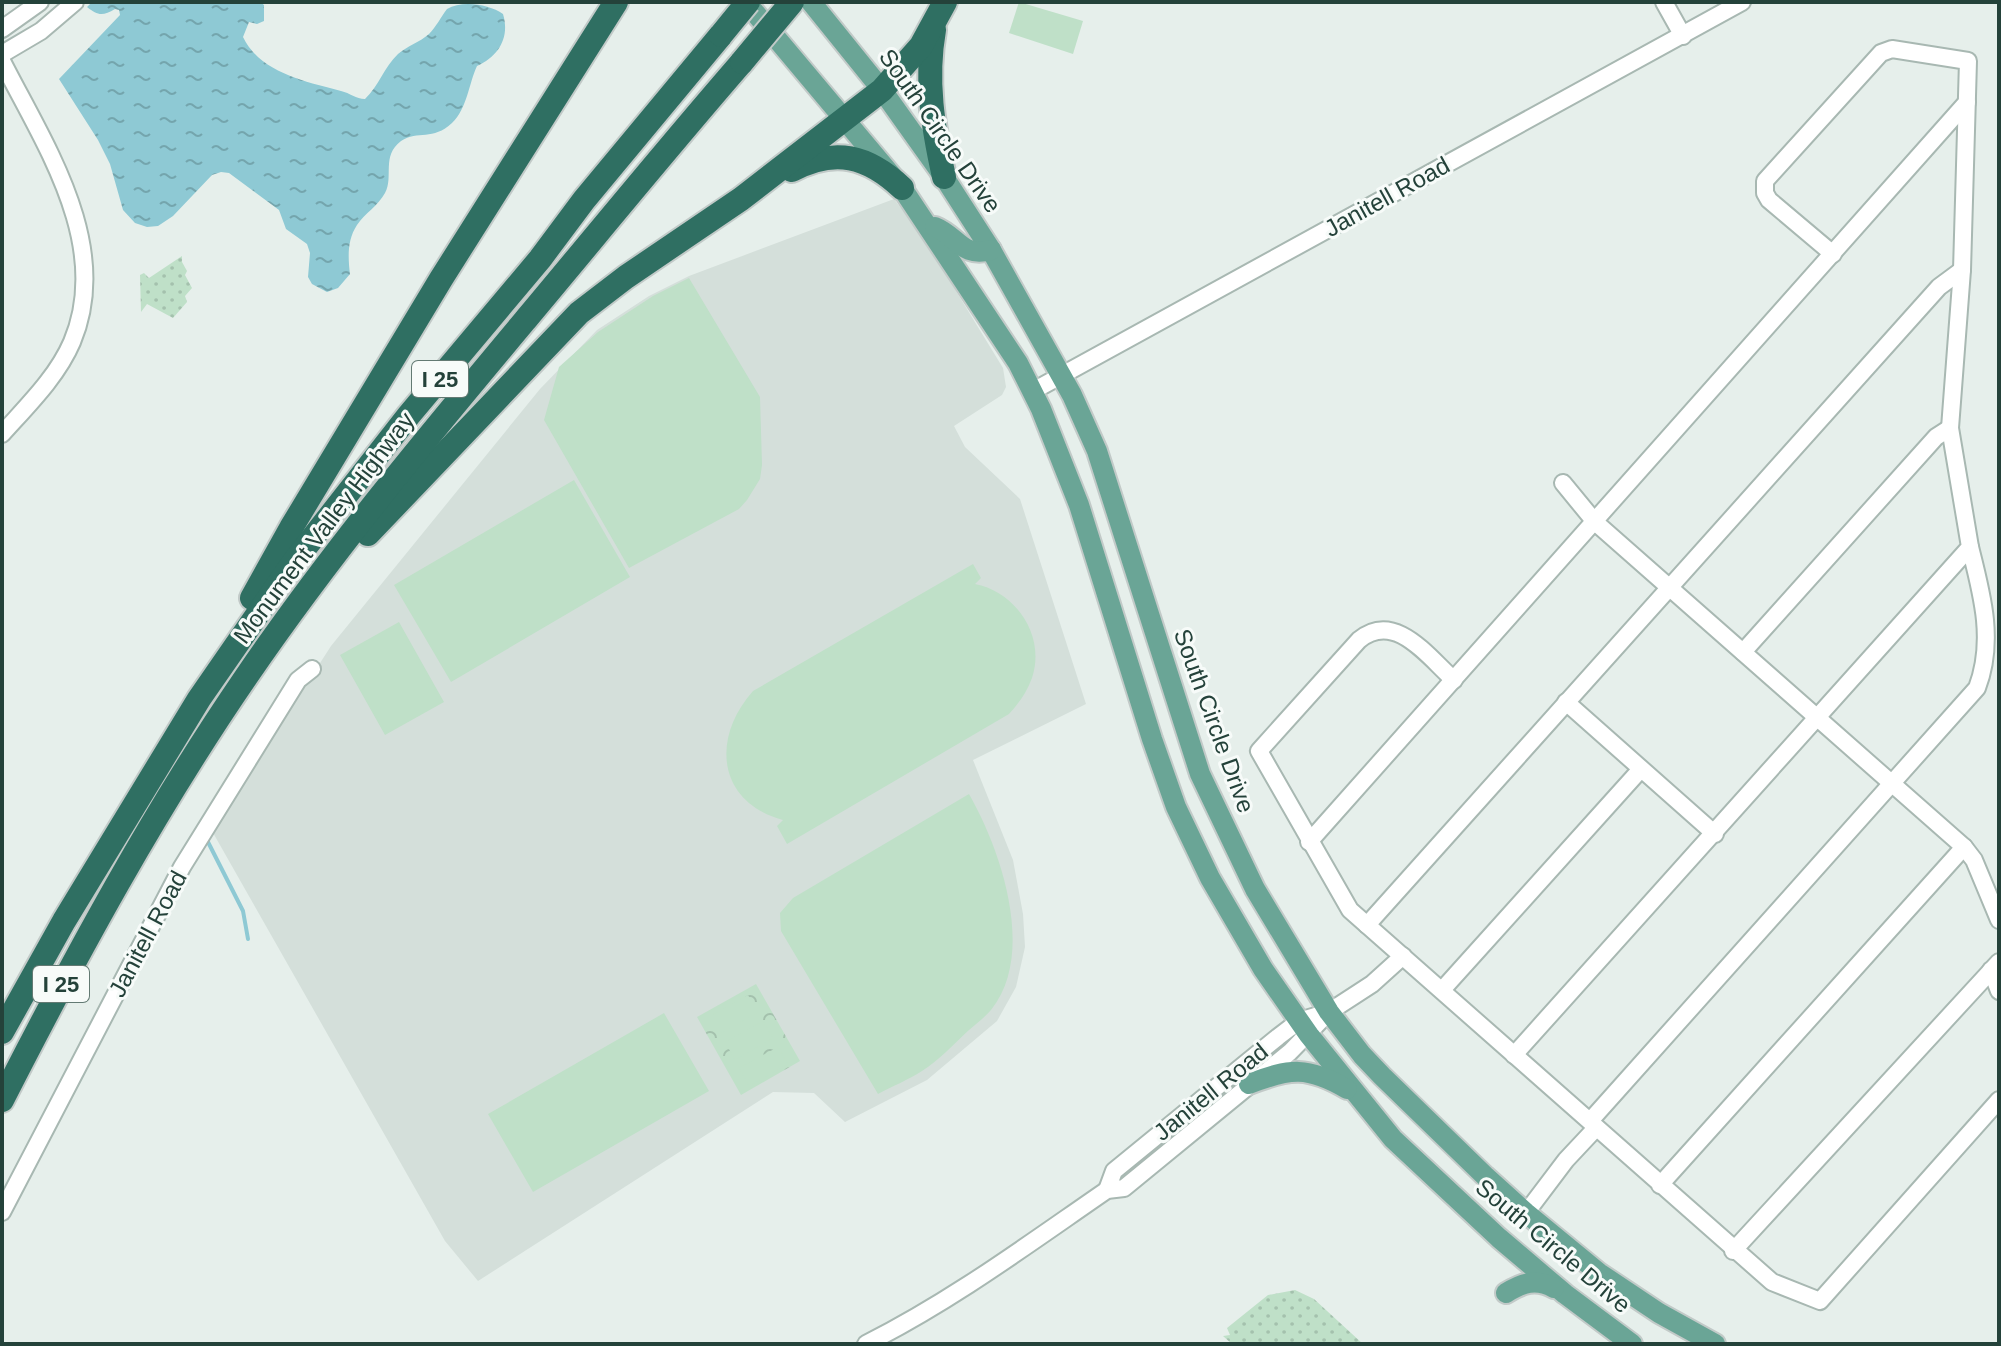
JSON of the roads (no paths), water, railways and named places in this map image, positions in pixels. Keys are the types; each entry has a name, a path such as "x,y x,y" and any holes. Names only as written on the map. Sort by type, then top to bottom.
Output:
{"highway":[{"name":"Monument Valley Highway","path":"2,1032 64,921 176,736 293,563 409,415 540,259 584,200 747,2"},
{"name":"Monument Valley Highway","path":"2,1100 70,967 163,808 245,677 345,540 792,2"},
{"path":"176,736 291,528 441,279 615,3"},
{"path":"163,808 333,576 394,507 579,313 741,199 882,90 921,46 940,11"},
{"path":"940,11 930,55 930,96 944,177"},
{"path":"741,199 797,168 839,157 857,158 872,164 902,188"}],"main road":[{"name":"South Circle Drive","path":"747,2 902,188 1001,335 1033,391 1096,552 1148,727 1176,807 1230,915 1263,969 1354,1093 1411,1156 1499,1238 1565,1294 1632,1344"},
{"name":"South Circle Drive","path":"811,2 882,90 944,177 991,250 1061,376 1097,451 1200,774 1255,889 1329,1012 1382,1076 1526,1213 1599,1273 1659,1313 1715,1344"},
{"path":"928,225 944,231 970,251 980,253 991,250"},
{"path":"1249,1084 1284,1072 1304,1071 1326,1078 1354,1093"},
{"path":"1499,1238 1513,1274 1506,1293 1522,1283 1531,1282 1548,1284 1565,1294"}],"street":[{"path":"2,29 40,2"},
{"path":"2,54 41,31 75,2"},
{"path":"1664,2 1683,36"},
{"name":"Janitell Road","path":"1033,391 1742,2"},
{"path":"1526,1213 1593,1124 1977,688 1982,676 1987,622 1970,547 1950,428 1962,270 1968,61 1886,50 1765,181 1765,193 1769,200 1833,254"},
{"path":"2,61 68,195 80,240 84,281 84,302 62,360 2,434"},
{"path":"1309,842 1967,102"},
{"path":"1367,925 1939,287 1962,270"},
{"path":"1743,652 1936,437 1950,428"},
{"path":"1563,483 1595,522 1964,847 1974,860 1999,920"},
{"path":"1514,1055 1970,547"},
{"path":"1454,680 1407,637 1396,631 1376,629 1359,640 1259,751 1350,910 1733,1251 1772,1282 1820,1301 1999,1100"},
{"name":"Janitell Road","path":"2,1212 182,867 298,680 312,669"},
{"path":"1566,702 1715,834"},
{"path":"1442,990 1641,769"},
{"path":"1660,1185 1964,847"},
{"name":"Janitell Road","path":"1107,1190 1114,1171 1304,1028 1372,984 1403,956"},
{"path":"1733,1251 1995,966"},
{"path":"1995,966 1999,991"},
{"name":"Janitell Road","path":"866,1344 989,1274 1107,1190 1124,1188 1249,1084 1304,1028"}],"water":[{"path":"92,2 260,2 264,5 264,21 257,24 249,22 243,37 261,59 286,74 365,99 393,59 429,34 447,9 453,6 475,4 503,14 505,30 497,51 477,66 464,103 452,123 432,134 407,138 395,147 391,153 385,193 360,221 351,237 350,274 338,288 327,292 312,284 308,277 310,253 307,244 286,229 279,210 229,173 212,175 173,216 158,226 147,227 135,223 123,210 110,164 59,79 120,15 119,10 115,9 104,14 94,12 87,7"}],"waterway":[{"path":"208,842 243,911 248,939"}]}
